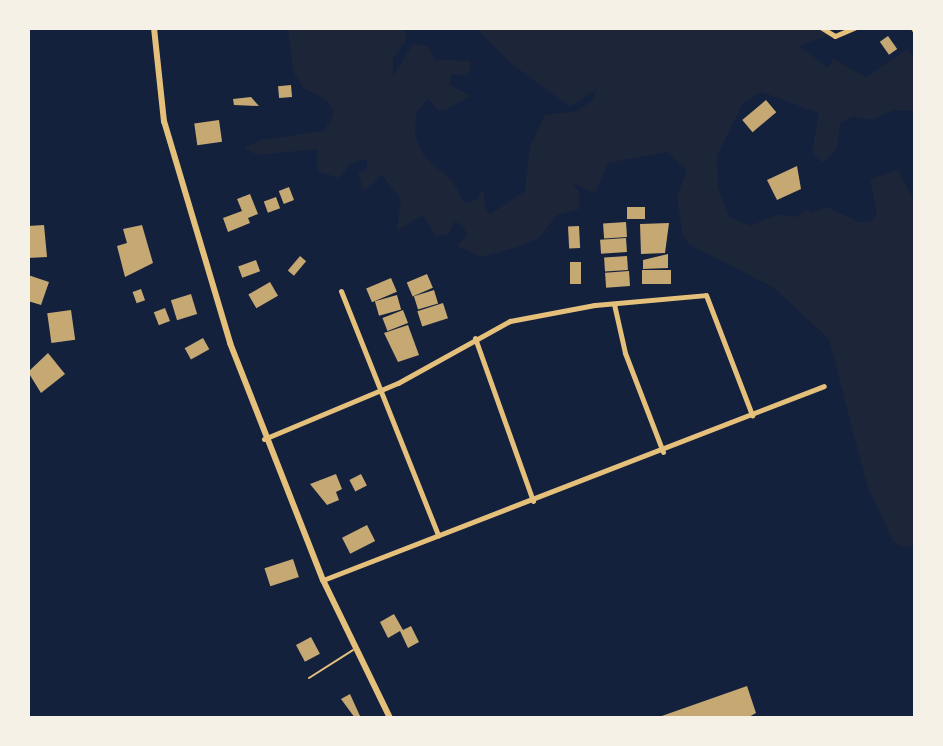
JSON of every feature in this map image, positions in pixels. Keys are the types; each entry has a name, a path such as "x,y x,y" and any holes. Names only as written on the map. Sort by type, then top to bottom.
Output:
{"street":[{"path":"154,28 171,153 264,439 354,649 390,718"},
{"path":"822,28 835,36 854,28"},
{"path":"341,291 438,535"},
{"path":"264,439 382,390 475,338 544,312 706,295 752,415"},
{"path":"614,304 625,353 663,452"},
{"path":"475,338 533,501"},
{"path":"323,580 663,452 824,386"}],"lane":[{"path":"309,678 354,649"}],"shaded area":[{"path":"288,28 404,28 407,39 393,58 393,76 413,44 428,46 435,60 471,61 466,76 452,74 449,85 471,96 445,110 438,110 428,99 416,112 415,136 424,156 453,182 464,203 476,200 483,189 486,211 491,214 525,191 530,146 545,115 577,111 593,100 596,89 570,107 513,65 476,28 822,28 829,35 799,46 828,68 833,59 866,77 908,49 915,62 915,111 894,110 870,120 853,116 840,124 837,148 823,163 812,154 819,113 761,92 743,103 717,156 718,188 730,217 750,226 780,214 796,217 807,209 812,213 827,207 861,223 871,221 877,215 870,179 898,170 915,203 915,545 903,547 893,541 867,485 829,339 774,288 690,245 682,232 677,196 687,170 667,152 608,163 595,193 572,183 579,191 579,209 557,215 538,239 521,246 481,257 457,246 467,235 463,226 454,221 449,234 436,236 422,215 397,231 401,199 382,175 364,191 358,174 367,169 367,159 350,164 339,178 317,171 317,149 258,155 244,148 261,140 323,131 331,121 334,111 325,99 304,89 293,71"}],"building":[{"path":"888,36 897,49 889,55 880,42"},
{"path":"291,85 292,97 279,98 278,86"},
{"path":"251,97 259,106 234,105 233,99"},
{"path":"766,100 776,112 753,132 742,120"},
{"path":"219,120 222,142 197,145 194,123"},
{"path":"797,166 801,189 777,200 767,180"},
{"path":"289,187 294,200 284,204 279,191"},
{"path":"250,194 258,214 248,218 250,223 228,232 223,218 242,211 237,199"},
{"path":"276,197 280,208 268,213 264,201"},
{"path":"627,207 645,207 645,219 627,219"},
{"path":"626,222 627,237 604,239 603,224"},
{"path":"669,223 665,253 641,254 640,224"},
{"path":"44,225 47,257 28,258 28,226"},
{"path":"142,225 153,263 125,277 117,246 127,243 123,229"},
{"path":"579,226 580,248 569,249 568,227"},
{"path":"626,238 627,252 601,254 600,240"},
{"path":"668,254 668,268 643,269 643,260"},
{"path":"300,256 306,261 294,276 288,271"},
{"path":"627,256 628,270 605,272 604,258"},
{"path":"256,260 260,271 242,278 238,266"},
{"path":"570,262 581,262 581,284 570,284"},
{"path":"642,270 671,270 671,284 642,284"},
{"path":"629,271 630,286 606,288 605,273"},
{"path":"427,274 433,288 413,296 407,283"},
{"path":"28,275 49,282 41,305 28,301"},
{"path":"391,278 397,292 372,302 366,289"},
{"path":"270,282 278,296 256,308 248,294"},
{"path":"141,289 145,300 137,303 133,292"},
{"path":"434,290 438,303 418,310 414,296"},
{"path":"191,294 197,314 177,320 171,300"},
{"path":"397,295 401,309 379,316 375,301"},
{"path":"443,303 448,318 422,327 417,311"},
{"path":"165,308 170,321 159,325 154,312"},
{"path":"71,310 75,340 51,343 47,313"},
{"path":"403,310 408,323 387,331 382,318"},
{"path":"408,325 419,355 398,362 384,333"},
{"path":"203,338 209,349 191,360 185,348"},
{"path":"48,353 65,374 41,393 28,372"},
{"path":"336,474 342,489 336,492 339,500 327,505 310,484"},
{"path":"361,474 367,486 355,491 349,480"},
{"path":"367,525 375,541 350,554 342,538"},
{"path":"293,559 299,577 270,586 264,568"},
{"path":"394,614 403,630 411,626 419,642 408,648 400,631 388,638 380,622"},
{"path":"311,637 320,654 305,662 296,645"},
{"path":"747,686 756,713 747,718 656,718"},
{"path":"350,694 360,716 355,718 341,699"}]}
